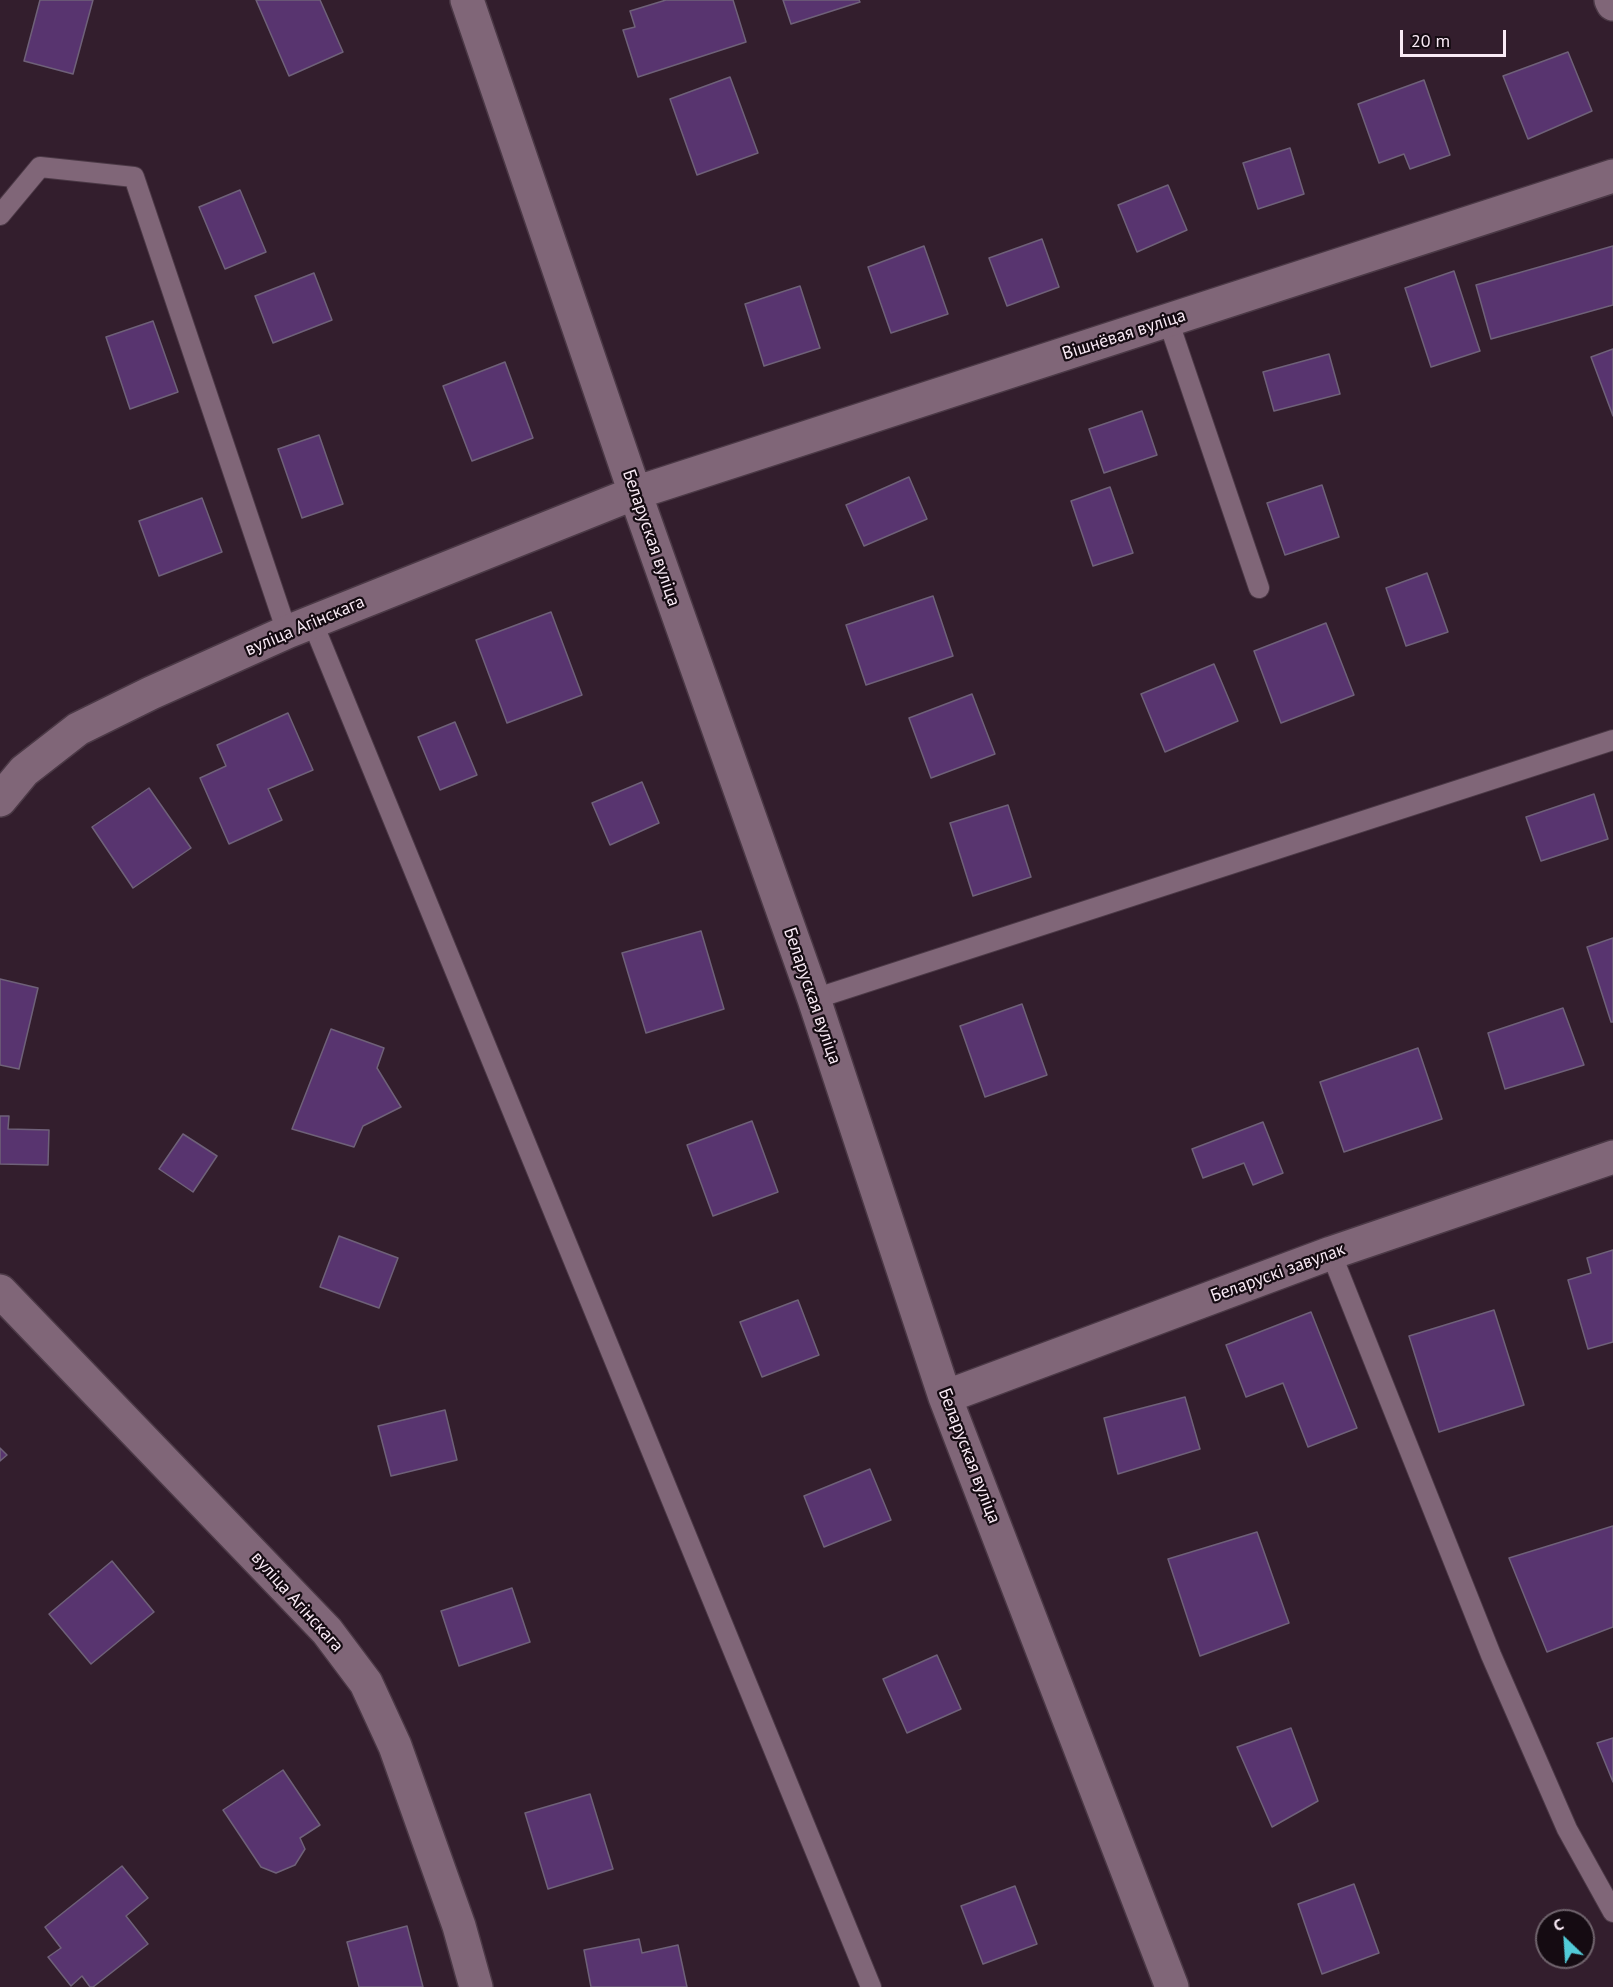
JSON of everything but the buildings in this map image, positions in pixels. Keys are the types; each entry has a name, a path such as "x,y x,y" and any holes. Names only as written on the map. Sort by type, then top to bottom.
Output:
{"street":[{"name":"Беларуская вуліца","path":"467,0 635,493 814,999 945,1397 1172,1987"},
{"path":"1611,0 1613,4"},
{"name":"Вішнёвая вуліца","path":"635,493 1613,176"},
{"name":"вуліца Агінскага","path":"0,800 24,771 78,729 151,693 299,626 635,493"},
{"name":"Беларускі завулак","path":"945,1397 1331,1253 1613,1157"},
{"name":"вуліца Агінскага","path":"0,1291 327,1631 366,1683 394,1746 459,1926 476,1987"}],"lane":[{"path":"0,215 40,167 134,177 299,626 871,1987"},
{"path":"1168,320 1259,588"},
{"path":"814,999 1613,740"},
{"path":"1331,1253 1491,1655 1567,1829 1613,1912"}]}
